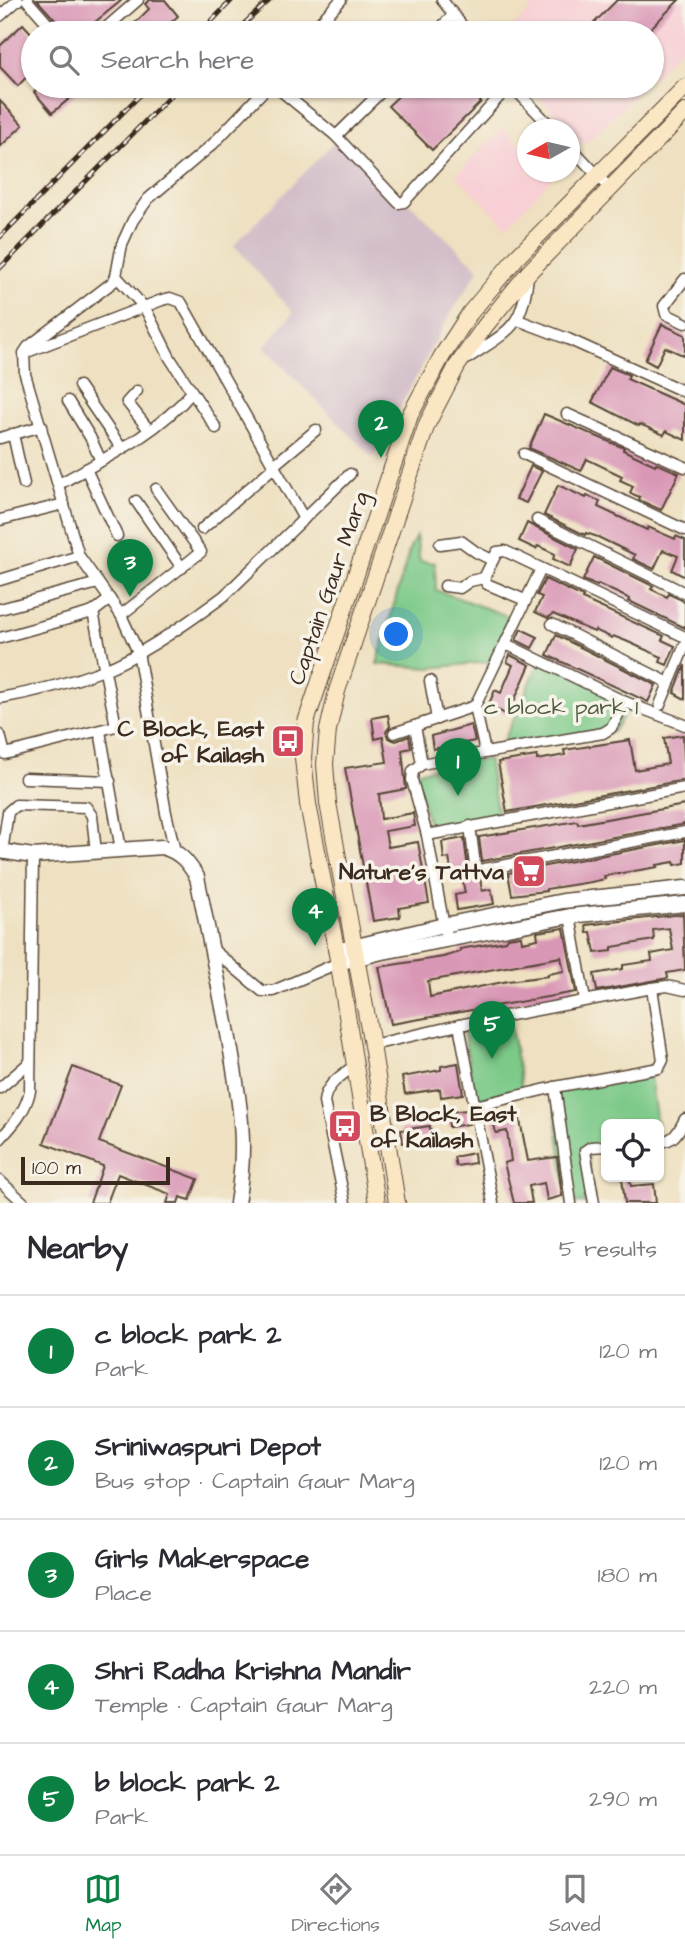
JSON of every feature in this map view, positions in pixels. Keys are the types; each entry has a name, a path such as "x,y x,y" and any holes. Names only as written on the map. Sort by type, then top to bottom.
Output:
{"main road":[{"name":"Captain Gaur Marg","path":"377,1203 337,957 307,804 303,758 306,722 410,415 442,356 470,313 516,258 685,87"},
{"name":"Captain Gaur Marg","path":"397,1203 356,952 328,803 325,764 328,730 337,691 427,424 457,366 529,272 685,112"}],"street":[{"path":"0,16 18,0"},
{"path":"27,0 45,21"},
{"path":"114,21 138,0"},
{"path":"321,21 341,0"},
{"path":"442,0 458,21"},
{"path":"447,21 453,15"},
{"path":"175,850 138,652 121,615 79,555 25,374 24,353 28,347 107,287 116,276 122,244 133,220 148,199 213,144 257,98"},
{"path":"290,98 336,136 397,202 402,203 499,98"},
{"path":"336,136 375,98"},
{"path":"522,98 543,119"},
{"path":"580,157 610,189"},
{"path":"457,366 518,320 527,296 529,272"},
{"path":"116,276 145,308 170,358 216,428"},
{"path":"685,279 663,306 666,314 685,323"},
{"path":"24,353 170,298 181,302 304,519"},
{"path":"518,320 576,342 685,392"},
{"path":"79,386 122,449"},
{"path":"137,391 127,401 149,430"},
{"path":"60,484 122,449 179,408 192,392"},
{"path":"68,401 102,461"},
{"path":"567,414 685,467"},
{"path":"0,439 42,426"},
{"path":"202,529 316,429"},
{"path":"13,434 24,484"},
{"path":"524,454 685,530"},
{"path":"86,469 117,536"},
{"path":"0,698 105,669 138,652 224,596 350,474"},
{"path":"121,615 201,552 156,489"},
{"path":"136,501 182,568"},
{"path":"0,520 64,504"},
{"path":"537,520 685,593"},
{"path":"440,544 461,541 492,560"},
{"path":"484,578 497,552 505,551 685,638"},
{"path":"0,579 79,555"},
{"path":"485,752 475,706 541,569"},
{"path":"445,586 460,588 470,581 484,578"},
{"path":"484,578 487,584 525,600"},
{"path":"0,609 98,583"},
{"path":"0,638 93,612 110,599"},
{"path":"0,735 5,754 116,726 93,612"},
{"path":"552,624 669,683"},
{"path":"506,644 625,702 685,725"},
{"path":"660,705 685,645"},
{"path":"430,681 437,719"},
{"path":"446,941 427,835 412,780 413,771 422,764 603,733 611,728 625,702"},
{"path":"394,733 475,706"},
{"path":"415,726 422,764"},
{"path":"100,731 121,850"},
{"path":"25,778 110,781"},
{"path":"427,835 685,788"},
{"path":"96,852 92,816 86,807 16,805 8,812 1,852 33,856 162,848 175,850 186,859 197,877 244,1137 242,1176 237,1203"},
{"path":"470,826 475,866 479,870 685,832"},
{"path":"0,1139 27,1107 30,1091 33,856"},
{"path":"211,948 262,991 273,991 337,957 444,925 563,901 685,888"},
{"path":"356,952 446,941 570,916 685,904"},
{"path":"570,916 585,1000"},
{"path":"372,1045 459,1025 652,988 667,986 685,990"},
{"path":"475,1106 555,1087 656,1070 663,1060 652,988"},
{"path":"459,1025 493,1203"},
{"path":"0,1088 30,1062"},
{"path":"345,1203 324,1102 329,1086 354,1066"},
{"path":"555,1087 571,1203"},
{"path":"664,1141 676,1136 685,1119"},
{"path":"594,1203 585,1151 591,1147 601,1146"},
{"path":"0,1181 24,1203"}],"shaded area":[{"path":"540,0 685,0 685,45 664,66 664,21 518,21"},
{"path":"539,98 632,98 585,144 580,139 580,119 560,119"},
{"path":"502,128 517,143 517,182 548,182 507,226 456,175"},
{"path":"339,137 479,269 444,325 373,458 264,347 293,313 234,245"}],"green space":[{"path":"416,536 420,561 435,563 436,590 516,619 498,661 430,668 377,664 410,548"},
{"name":"c block park 1","path":"542,656 633,701 613,732 511,750 503,742"},
{"path":"488,759 499,821 430,829 414,772"},
{"path":"510,1021 522,1089 475,1100 463,1029"},
{"path":"649,1070 656,1119 601,1119 601,1149 587,1151 594,1203 568,1203 552,1090"}],"building":[{"path":"37,0 122,0 96,21 56,21"},
{"path":"150,0 165,0 178,16 172,21 137,21 149,9 145,4"},
{"path":"617,0 679,0 658,21 596,21"},
{"path":"21,26 21,83 18,86 0,67 0,46"},
{"path":"39,98 70,98 52,113"},
{"path":"396,98 477,98 481,102 432,150 388,106"},
{"path":"0,101 23,125 0,147"},
{"path":"662,324 685,335 685,356 665,347 656,366 645,360"},
{"path":"610,367 629,375 627,379 685,405 685,440 666,431 664,435 640,424 639,426 592,402"},
{"path":"544,414 624,448 623,450 655,465 656,463 679,473 661,510 630,493 633,486 620,480 622,476 587,459 581,471 529,448"},
{"path":"531,466 542,471 526,503 516,499"},
{"path":"558,485 586,498 587,496 600,501 598,507 647,530 648,527 675,539 676,536 685,540 685,577 672,570 678,556 663,550 654,569 633,559 635,555 544,515"},
{"path":"527,523 578,549 570,567 553,559 555,554 519,541"},
{"path":"594,557 653,586 651,589 667,597 669,594 682,600 685,603 685,628 629,601 630,599 583,580"},
{"path":"545,579 664,636 662,640 675,646 667,665 660,662 662,657 626,641 595,630 594,632 553,614 548,618 535,612 542,597 537,595"},
{"path":"521,629 538,637 532,648 516,640"},
{"path":"556,635 656,685 648,702 547,655"},
{"path":"510,655 530,665 508,715 488,706 495,690 501,693 513,665 507,662"},
{"path":"685,665 685,699 674,693"},
{"path":"388,715 388,738 396,741 409,736 411,748 402,750 406,789 379,794 381,819 413,813 415,826 385,831 388,847 418,842 429,903 399,908 400,917 373,921 345,768 387,762 383,737 375,739 372,718"},
{"path":"471,725 475,741 433,749 431,736"},
{"path":"683,735 685,780 507,812 498,762 537,756 537,760 565,755 564,750 630,740 635,770 668,764 664,738"},
{"path":"685,805 685,824 482,861 479,837 577,821 578,824"},
{"path":"464,838 468,869 480,878 482,891 491,889 494,904 457,910 455,895 465,893 461,873 452,875 449,858 444,859 442,842"},
{"path":"685,840 685,863 657,865 658,867 604,876 605,879 591,882 512,895 508,873"},
{"path":"683,914 685,970 667,973 668,978 597,991 594,974 623,969 623,965 652,961 651,954 673,950 669,928 653,930 654,940 612,947 612,951 595,953 591,932 587,933 586,925"},
{"path":"564,928 576,992 391,1024 379,967 443,957 460,952 460,949 506,941 508,938 521,936 522,942 538,939 537,932","holes":["561,957 564,971 548,976 430,997 428,981"]},
{"path":"458,1063 463,1094 441,1097 440,1089 405,1094 402,1077 441,1070 441,1066"},
{"path":"73,1067 121,1085 99,1142 198,1179 190,1200 180,1197 178,1203 167,1203 170,1194 118,1174 107,1203 90,1203 103,1166 44,1143"},
{"path":"467,1110 469,1124 449,1127 448,1112"},
{"path":"519,1115 528,1161 557,1157 562,1196 547,1200 544,1183 529,1186 532,1203 514,1203 504,1163 511,1161 507,1131 496,1133 493,1120"},
{"path":"430,1126 431,1140 403,1143 401,1130"},
{"path":"474,1153 475,1163 456,1166 454,1157"},
{"path":"623,1182 630,1182 631,1186 654,1184 656,1203 625,1203"}],"railway":[{"path":"212,21 232,0"},
{"path":"247,21 270,0"},
{"path":"0,237 137,98"},
{"path":"0,268 168,98"}],"place":[{"name":"Sriniwaspuri Depot","path":"381,458"},
{"name":"Girls Makerspace","path":"130,597"},
{"name":"C Block, East of Kailash","path":"288,741"},
{"name":"c block park 2","path":"458,796"},
{"name":"Nature's Tattva","path":"529,871"},
{"name":"Shri Radha Krishna Mandir","path":"315,946"},
{"name":"b block park 2","path":"492,1059"},
{"name":"B Block, East of Kailash","path":"345,1126"}]}
